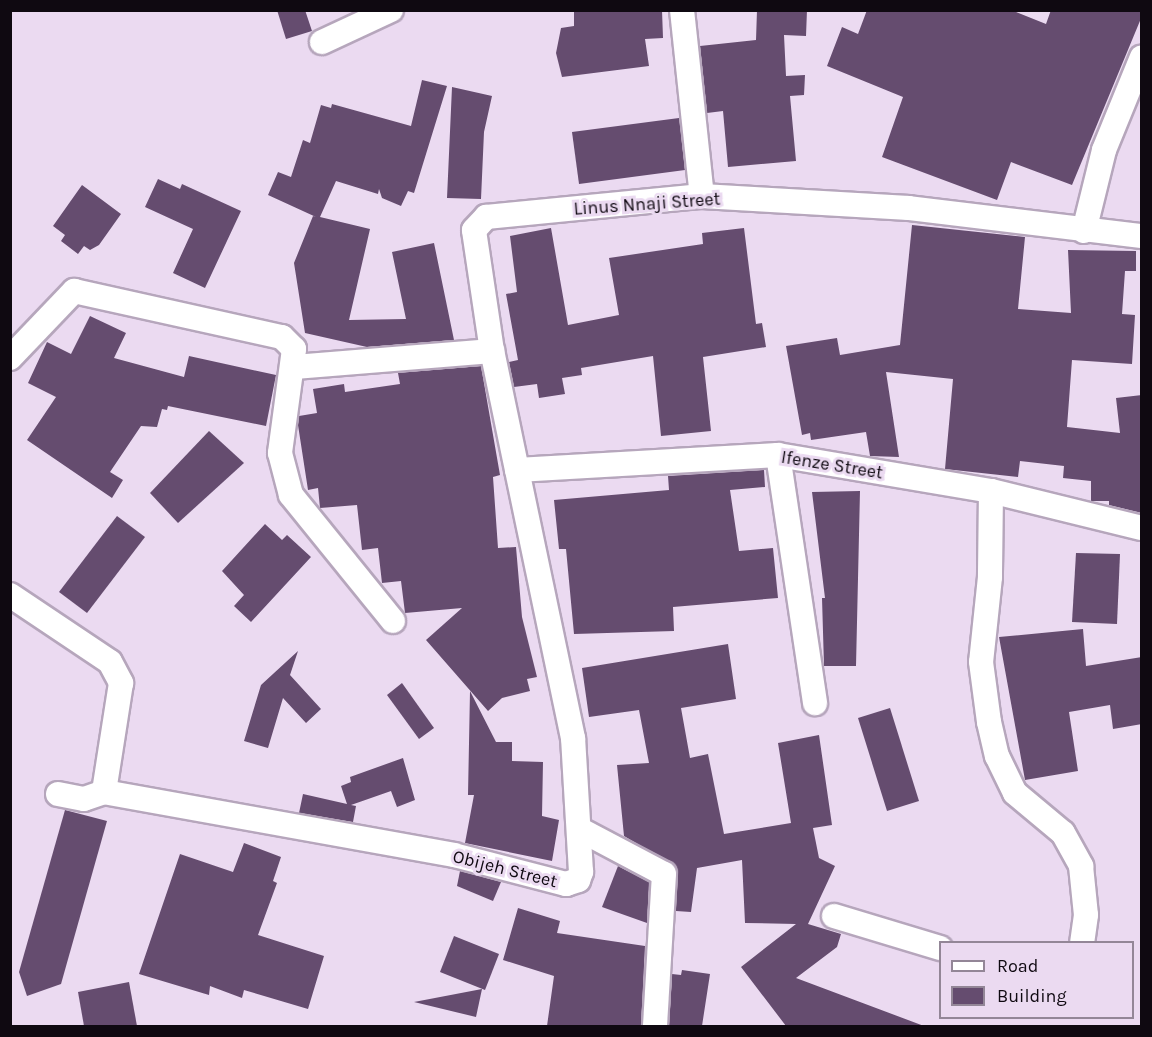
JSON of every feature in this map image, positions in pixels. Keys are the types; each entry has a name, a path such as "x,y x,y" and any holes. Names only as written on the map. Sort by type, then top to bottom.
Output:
{"street":[{"path":"322,42 391,10"},
{"path":"682,10 702,196"},
{"path":"1084,231 1104,150 1142,57"},
{"name":"Linus Nnaji Street","path":"517,470 492,351 474,230 478,222 486,217 702,196 909,208 1084,231 1142,236"},
{"path":"10,358 74,291 282,337 294,349 294,368 280,453 291,495 393,621"},
{"path":"294,368 492,351"},
{"path":"778,455 815,703"},
{"name":"Ifenze Street","path":"517,470 778,455 991,491 1142,528"},
{"name":"Obijeh Street","path":"58,794 84,800 104,792 454,855 573,884 581,872 573,738 517,470"},
{"path":"991,491 990,577 981,662 989,722 997,756 1015,793 1063,833 1081,866 1086,915 1082,941"},
{"path":"10,595 110,662 121,683 104,792"},
{"path":"579,829 664,873 655,1026"},
{"path":"834,916 939,948"}],"building":[{"path":"277,10 305,10 312,31 286,39"},
{"path":"574,10 662,10 663,38 645,39 649,66 562,77 556,53 561,28 574,26"},
{"path":"757,10 807,10 806,36 784,35 786,76 805,75 804,95 790,96 796,161 728,167 723,111 707,113 700,46 756,40"},
{"path":"867,10 1011,10 1046,24 1051,10 1142,10 1142,16 1072,185 1011,162 997,200 882,157 903,97 827,66 842,27 858,34"},
{"path":"422,80 447,86 414,193 408,191 401,206 382,198 379,189 378,194 336,181 320,217 370,229 349,320 406,319 392,252 434,243 454,340 367,347 305,333 294,263 313,216 316,217 268,195 278,172 291,177 303,140 310,143 321,105 331,108 332,104 411,126"},
{"path":"452,87 492,96 484,132 481,199 447,198"},
{"path":"679,118 685,170 579,184 572,132"},
{"path":"158,179 180,189 182,184 241,211 205,288 173,273 193,229 145,207"},
{"path":"82,185 121,214 99,245 90,250 84,246 78,254 61,241 65,235 53,226"},
{"path":"912,225 1025,237 1018,309 1071,313 1068,250 1136,251 1136,271 1125,271 1122,314 1135,315 1132,364 1072,360 1067,427 1120,433 1116,398 1142,395 1142,513 1109,505 1109,501 1091,501 1091,481 1063,478 1064,466 1020,461 1018,477 945,469 953,379 886,372 899,457 870,456 866,432 811,440 810,433 802,435 786,346 837,338 840,355 900,345"},
{"path":"551,228 568,325 619,315 609,258 703,244 702,233 744,228 756,324 762,323 766,347 703,357 711,431 661,436 653,356 581,368 582,375 562,378 565,394 539,398 537,384 514,387 509,362 518,360 506,294 517,292 510,236"},
{"path":"90,316 126,333 114,358 184,377 189,356 276,375 266,426 168,406 167,410 162,409 157,427 141,426 110,472 123,480 112,498 27,440 56,397 28,383 47,342 71,354"},
{"path":"481,366 500,475 493,477 498,548 516,547 522,617 537,677 527,679 530,691 502,698 488,711 426,640 462,608 405,613 401,581 382,583 378,548 362,550 357,505 320,508 318,488 308,490 298,425 299,416 317,413 313,389 344,384 345,392 400,384 398,373"},
{"path":"209,431 244,463 178,523 150,493"},
{"path":"764,470 765,487 730,490 739,551 773,548 778,598 673,607 674,631 574,634 566,549 559,549 554,500 669,490 668,476"},
{"path":"860,491 856,666 824,666 822,598 825,598 812,492"},
{"path":"117,516 145,537 87,613 59,592"},
{"path":"265,524 282,540 287,535 311,557 251,622 234,606 244,595 222,571"},
{"path":"1076,553 1120,554 1117,624 1072,622"},
{"path":"1083,629 1086,666 1142,657 1142,724 1113,729 1110,705 1069,712 1078,771 1025,780 999,637"},
{"path":"728,644 736,699 681,708 690,758 708,754 724,834 791,823 778,743 819,735 832,825 813,828 819,858 835,866 808,924 841,934 837,947 796,978 924,1026 786,1026 741,967 796,924 745,923 742,860 697,868 691,912 676,911 676,867 624,836 617,765 649,763 639,710 589,717 582,668"},
{"path":"298,651 290,675 321,709 306,723 283,698 268,748 244,741 261,685"},
{"path":"402,683 434,728 419,739 387,695"},
{"path":"470,691 496,742 512,742 512,761 543,762 542,816 559,820 552,861 465,843 474,795 468,795"},
{"path":"890,708 919,801 887,811 858,718"},
{"path":"403,758 415,800 397,807 391,791 351,805 356,806 353,822 299,813 303,794 347,804 341,786 351,782 350,777"},
{"path":"65,810 107,821 61,984 27,996 19,972"},
{"path":"244,843 281,857 273,881 277,883 258,935 324,956 308,1009 244,990 242,998 210,986 209,995 139,974 180,854 233,872"},
{"path":"618,866 649,882 647,923 602,907"},
{"path":"460,871 501,882 493,901 457,886"},
{"path":"518,908 560,921 557,933 645,946 641,1026 547,1026 554,976 503,960"},
{"path":"454,936 499,954 485,990 440,972"},
{"path":"682,970 710,974 702,1026 669,1026 672,974 681,975"},
{"path":"129,982 137,1026 84,1026 78,992"},
{"path":"482,989 476,1017 414,1002"}]}
